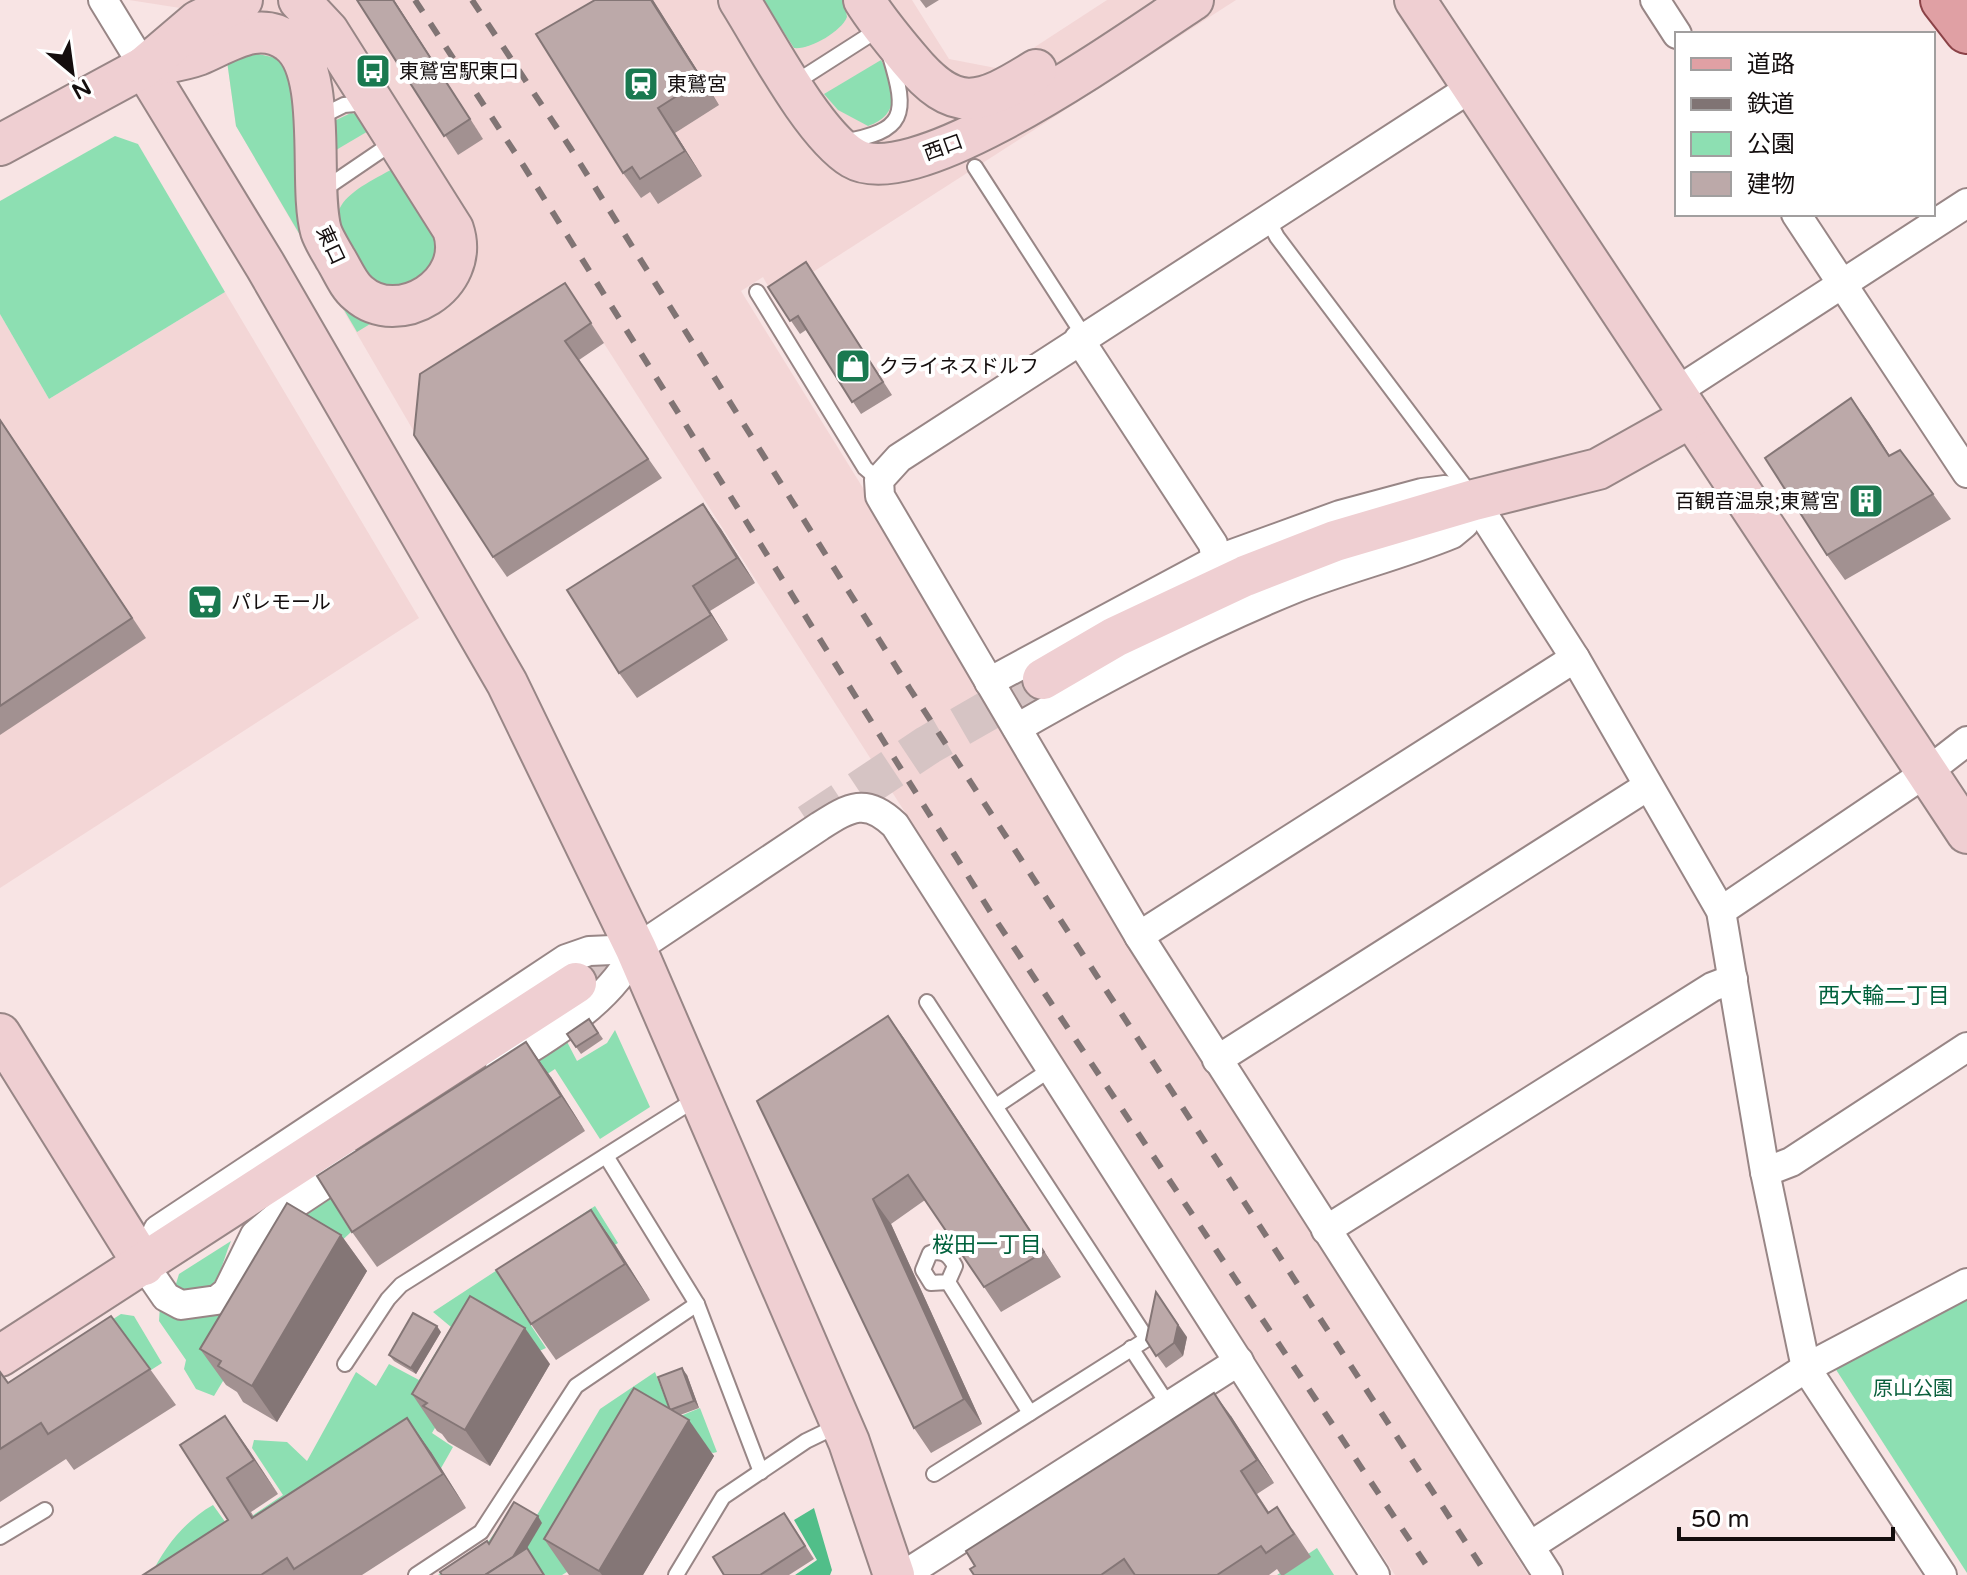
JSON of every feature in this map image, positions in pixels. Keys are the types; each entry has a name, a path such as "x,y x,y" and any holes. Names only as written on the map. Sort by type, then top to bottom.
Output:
{"main road":[{"path":"1943,0 1967,31"}],"street":[{"path":"103,0 265,265 492,656 636,949 841,1424 894,1575"},
{"path":"0,145 144,67 198,21 242,0"},
{"name":"東口","path":"144,67 197,56 244,35 261,31 275,34 300,51 305,62 313,128 322,234 359,294 387,305 411,302 434,291 454,268 458,245 453,229 328,31 299,0"},
{"name":"西口","path":"739,0 835,143 850,156 876,165 923,155 997,125 1193,0"},
{"path":"871,11 929,84 946,95 977,98 1010,86 1145,0"},
{"path":"1415,0 1967,833"},
{"path":"1655,0 1676,32"},
{"path":"1472,87 899,458 879,480 880,496 1139,936 1548,1575"},
{"path":"1043,679 1115,637 1245,576 1335,541 1474,500 1598,469 1843,284 1967,203"},
{"path":"1797,216 1967,473"},
{"path":"1081,338 1213,544 1216,560"},
{"path":"989,682 1216,560 1340,515 1422,493 1445,490 1474,500 1575,658 1721,911 1765,1172 1806,1368 1942,1575"},
{"path":"1017,728 1138,659 1232,615 1313,582 1452,534 1464,524 1474,500"},
{"path":"1139,936 1575,658"},
{"path":"1721,911 1927,772 1967,741"},
{"path":"1217,1060 1648,786"},
{"path":"477,1083 594,1005 626,968 636,949 849,808 872,810 895,825 1375,1575"},
{"path":"144,1265 158,1230 566,959 589,951 636,949"},
{"path":"1326,1230 1712,987 1733,979"},
{"path":"0,1356 576,983"},
{"path":"0,1034 144,1265 166,1297 181,1305 217,1300 227,1292 255,1235 281,1213 373,1152"},
{"path":"1765,1172 1791,1162 1967,1047"},
{"path":"1530,1546 1806,1368 1967,1283"},
{"path":"904,1575 1239,1361"}],"lane":[{"path":"793,84 868,36 871,11"},
{"path":"835,143 881,134 902,109 901,92 871,11"},
{"path":"313,128 329,111 356,103 374,103"},
{"path":"317,196 333,181 397,140"},
{"path":"975,167 1081,338"},
{"path":"1267,218 1277,237 1474,500"},
{"path":"757,292 865,468 879,480"},
{"path":"927,1002 1147,1339 934,1474"},
{"path":"996,1106 1051,1069"},
{"path":"345,1364 388,1299 401,1285 700,1097"},
{"path":"606,1156 697,1304 761,1472"},
{"path":"948,1282 1030,1413"},
{"path":"416,1575 481,1532 576,1386 697,1304"},
{"path":"1131,1348 1169,1406"},
{"path":"676,1575 723,1497 806,1441 841,1424"},
{"path":"0,1537 45,1510"}],"shaded area":[{"path":"129,0 912,0 949,59 1001,69 1107,0 1236,0 774,297 763,277 741,291 863,488 1120,925 1528,1575 1395,1575 1067,1067 1049,1045 1023,996 578,303 434,393 427,454 236,126 227,61 193,10"},
{"name":"パレモール","path":"225,292 419,618 0,888 0,314 49,399"}],"green space":[{"path":"763,0 844,0 847,17 824,39 794,48"},
{"path":"254,53 276,58 291,75 304,222 375,321 357,332 236,126 227,61"},
{"path":"881,60 892,89 891,107 879,121 868,126 838,110 824,94"},
{"path":"351,113 360,115 370,130 331,153 334,121"},
{"path":"115,136 138,144 225,292 49,399 0,314 0,201"},
{"path":"396,167 428,213 439,244 436,258 429,269 404,284 390,285 375,282 360,270 337,219 341,206 351,194"},
{"path":"615,1030 650,1107 600,1139 555,1069 338,1211 351,1232 333,1249 310,1236 214,1396 196,1389 184,1369 186,1360 159,1321 160,1306 196,1317 267,1233 564,1036 577,1061 607,1043"},
{"path":"595,1206 618,1243 518,1306 546,1348 535,1353 493,1329 432,1433 453,1447 440,1470 151,1575 177,1535 213,1505 231,1530 283,1495 252,1448 254,1440 287,1442 307,1461 356,1372 376,1386 389,1364 419,1380 451,1327 433,1312"},
{"path":"231,1241 215,1282 208,1288 189,1292 175,1287 179,1274"},
{"name":"原山公園","path":"1967,1297 1967,1573 1835,1368"},
{"path":"121,1314 134,1316 162,1363 151,1370 137,1350 33,1416 0,1392"},
{"path":"655,1372 673,1419 700,1408 717,1452 713,1453 659,1421 567,1572 562,1575 438,1575 488,1542 515,1504 537,1515 600,1409"},
{"path":"814,1508 832,1570 830,1575 795,1575 817,1560 794,1520"},
{"path":"1317,1548 1334,1575 1277,1575"}],"building":[{"path":"357,0 393,0 470,119 444,136"},
{"path":"595,0 651,0 702,80 658,108 685,151 640,179 632,167 623,173 536,34"},
{"path":"806,262 883,382 852,402 798,316 790,321 768,287"},
{"path":"565,283 591,323 565,341 648,459 493,557 414,435 420,374"},
{"name":"百観音温泉;東鷲宮","path":"1851,398 1889,456 1900,450 1933,494 1827,555 1765,458"},
{"path":"0,420 132,618 0,706"},
{"path":"703,504 737,558 693,586 711,615 619,673 567,590"},
{"path":"888,1016 1044,1252 984,1287 908,1175 873,1199 964,1399 914,1428 757,1101"},
{"path":"589,1019 598,1033 576,1047 567,1034"},
{"path":"526,1042 561,1096 352,1232 317,1176"},
{"path":"287,1203 341,1235 252,1386 218,1366 221,1361 200,1349"},
{"path":"591,1210 625,1264 531,1324 496,1270"},
{"path":"1156,1292 1178,1325 1174,1343 1156,1356 1146,1340"},
{"path":"470,1296 525,1328 465,1430 423,1406 427,1403 412,1394"},
{"path":"413,1313 437,1326 411,1368 389,1355"},
{"path":"111,1316 150,1369 48,1434 41,1423 0,1449 0,1372 8,1383"},
{"path":"682,1368 694,1401 670,1410 658,1377"},
{"path":"634,1388 689,1420 599,1571 544,1539"},
{"path":"1214,1393 1257,1460 1241,1471 1268,1513 1277,1507 1294,1534 1266,1553 1261,1546 1217,1575 1135,1575 1124,1559 1101,1575 974,1575 970,1569 975,1566 966,1551"},
{"path":"225,1416 254,1460 227,1478 252,1518 407,1418 443,1474 294,1569 287,1558 261,1575 143,1575 228,1520 180,1445"},
{"path":"514,1502 538,1516 513,1557 485,1575 442,1575 440,1572 487,1541 489,1544"},
{"path":"784,1513 805,1546 760,1575 724,1575 713,1557"},
{"path":"527,1548 544,1575 485,1575"}],"tunnel":[{"path":"809,824 928,745 1043,679"},
{"path":"576,983 647,935"}],"railway":[{"path":"415,0 525,168 993,916 1433,1575"},
{"path":"472,0 571,149 910,689 1487,1575"}],"place":[{"name":"東鷲宮駅東口","path":"373,71"},
{"name":"東鷲宮","path":"641,84"},
{"name":"クライネスドルフ","path":"853,366"},
{"name":"百観音温泉;東鷲宮","path":"1866,501"},
{"name":"パレモール","path":"205,602"}],"district":[{"name":"西大輪二丁目","path":"1884,995"},
{"name":"桜田一丁目","path":"987,1244"}]}
